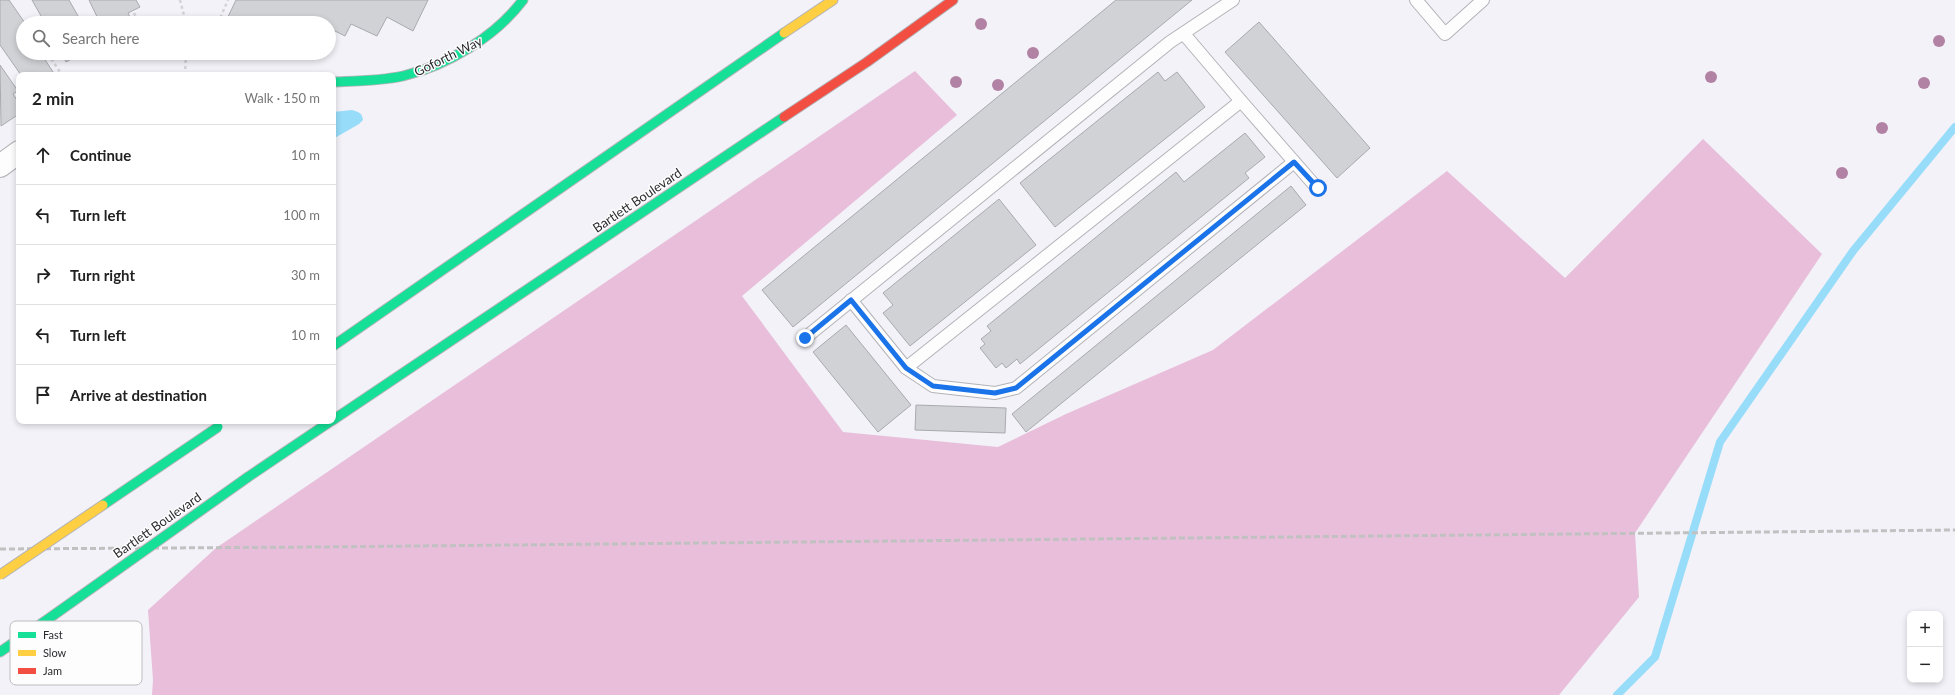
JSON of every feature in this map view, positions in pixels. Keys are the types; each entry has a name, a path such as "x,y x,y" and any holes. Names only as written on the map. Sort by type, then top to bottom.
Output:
{"main road":[{"name":"Goforth Way","path":"336,82 380,80 405,76 435,65 494,31 516,12 523,0"},
{"path":"336,344 754,53 833,0"},
{"name":"Bartlett Boulevard","path":"336,417 860,66 953,0"},
{"path":"0,575 221,424"},
{"name":"Bartlett Boulevard","path":"45,621 248,477 326,424"},
{"name":"Bartlett Boulevard","path":"0,652 10,645"}],"street":[{"path":"0,166 16,154"}],"lane":[{"path":"805,338 1164,47 1233,0"},
{"path":"1416,0 1445,34 1483,0"},
{"path":"1184,34 1240,101 1318,188"},
{"path":"906,368 1240,101"},
{"path":"851,300 906,368 933,386 995,393 1016,388 1294,162"}],"path":[{"path":"180,0 184,16"},
{"path":"221,16 228,0"},
{"path":"52,60 60,72"},
{"path":"185,72 186,60"}],"shaded area":[{"path":"915,71 957,115 742,296 843,432 998,447 1066,414 1213,350 1447,171 1565,278 1703,139 1822,254 1635,533 1639,597 1559,695 152,695 153,680 148,610 216,548"}],"water":[{"path":"357,111 362,116 363,120 359,124 336,137 336,112"}],"building":[{"path":"0,0 9,0 20,16 16,16 16,60 45,60 53,72 19,72 0,45"},
{"path":"32,0 69,0 78,16 41,16"},
{"path":"89,0 136,0 140,7 128,13 130,16 97,16"},
{"path":"236,0 428,0 413,31 387,17 377,36 351,24 345,36 336,32 336,16 228,16"},
{"path":"1116,0 1192,0 793,327 762,290"},
{"path":"1259,22 1370,148 1337,178 1225,52"},
{"path":"0,65 16,88 16,92 13,94 16,98 16,116 1,126"},
{"path":"1158,72 1165,81 1177,72 1205,107 1055,227 1020,183"},
{"path":"1245,133 1265,157 1245,173 1249,178 1020,364 1017,359 1006,368 1002,363 996,368 980,348 985,344 981,339 991,331 987,326 1176,172 1184,182"},
{"path":"1291,186 1306,205 1026,432 1012,414"},
{"path":"999,199 1036,245 910,346 883,313 893,305 883,293"},
{"path":"846,325 911,405 878,432 813,352"},
{"path":"916,405 1006,408 1005,433 915,430"}],"waterway":[{"path":"1617,695 1655,657 1720,442 1853,251 1955,127"}],"railway":[{"path":"0,549 1955,530"}],"traffic: fast":[{"path":"336,82 394,78 437,65 469,48 485,37 499,26 523,0"},
{"path":"336,344 784,33"},
{"path":"336,418 784,117"},
{"path":"248,477 327,424"},
{"path":"103,505 218,427"},
{"path":"51,617 248,477"},
{"path":"45,621 51,617"},
{"path":"0,652 10,645"}],"traffic: slow":[{"path":"784,33 833,0"},
{"path":"0,575 103,505"}],"traffic: jam":[{"path":"784,117 867,62 953,0"}],"route":[{"path":"805,338 851,300 906,368 933,386 995,393 1016,388 1294,162 1318,188"}]}
